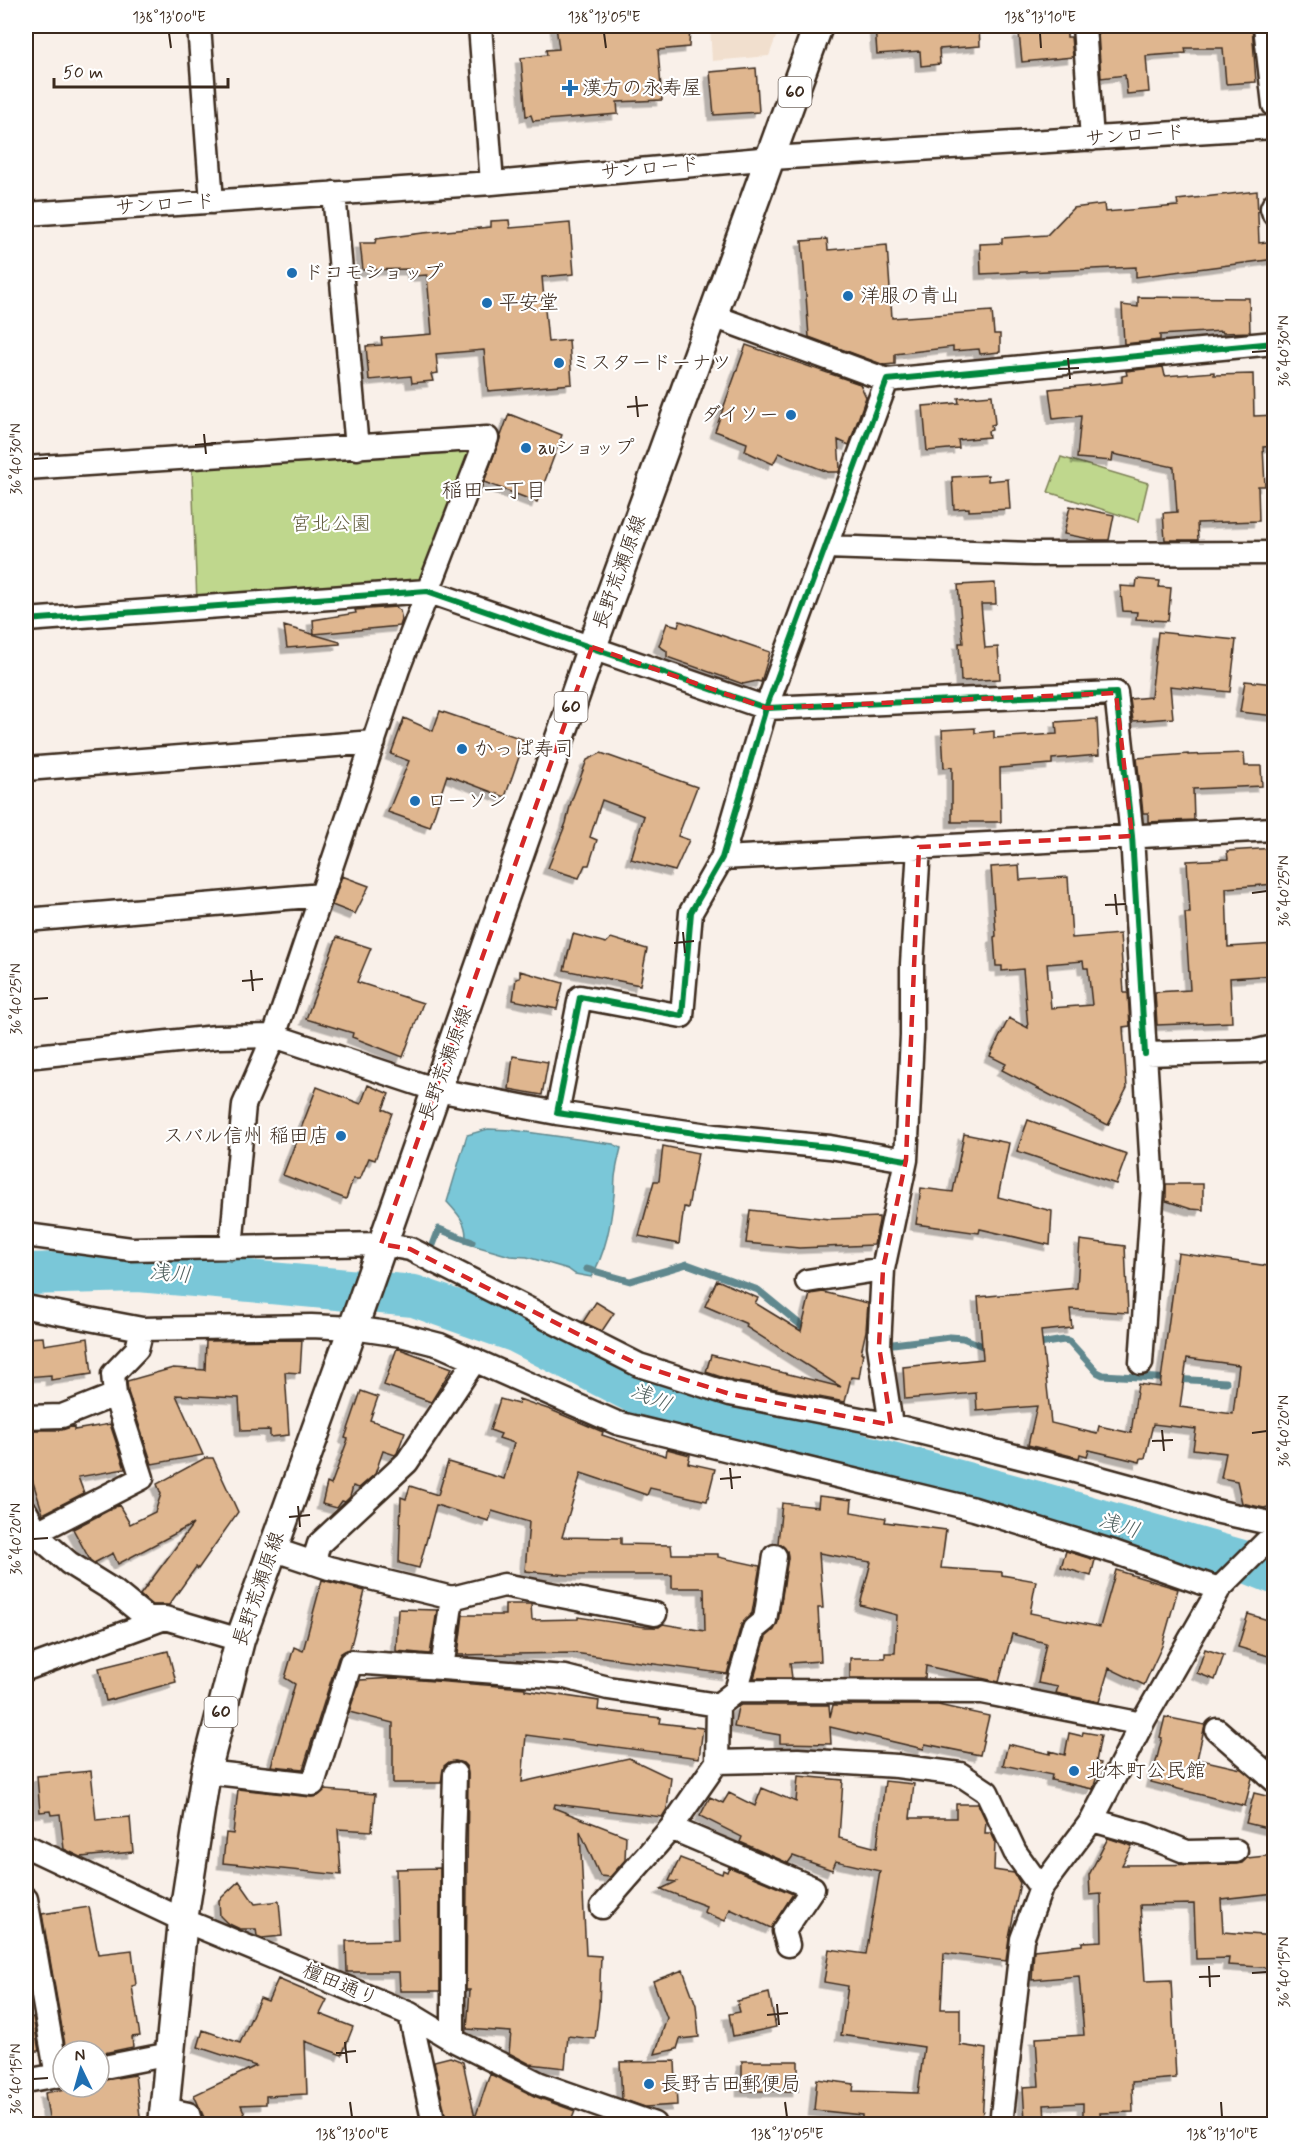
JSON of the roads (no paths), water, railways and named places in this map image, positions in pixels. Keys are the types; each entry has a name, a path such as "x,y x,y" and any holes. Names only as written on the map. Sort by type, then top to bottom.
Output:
{"main road":[{"name":"長野荒瀬原線","path":"164,2117 183,1920 206,1772 240,1640 437,1090 592,647 772,158 818,26"}],"street":[{"path":"199,26 212,202"},
{"path":"480,26 492,183"},
{"path":"1084,26 1092,139"},
{"path":"1264,26 1275,105"},
{"name":"サンロード","path":"26,214 492,183 772,158 1275,127"},
{"path":"334,193 357,447"},
{"path":"1275,204 1272,208 1275,214"},
{"path":"713,316 887,380 1275,342"},
{"path":"558,1113 580,997 682,1016 691,912 722,858 766,708 887,380"},
{"path":"26,468 487,438 427,591 274,1036 244,1105 231,1248"},
{"path":"826,547 1033,554 1274,552"},
{"path":"26,620 427,591 766,708 1116,693 1132,836 1154,1187 1141,1363"},
{"path":"26,769 374,742"},
{"path":"722,858 1275,829"},
{"path":"891,1425 879,1346 883,1269 906,1160 912,1035 912,964 919,847"},
{"path":"26,920 322,895"},
{"path":"26,1057 216,1037 274,1036 437,1090 558,1113 716,1136 830,1147 906,1160"},
{"path":"1145,1054 1257,1051 1275,1047"},
{"path":"26,1236 131,1249 231,1248 379,1251 410,1249 639,1365 730,1394 891,1425 1155,1492 1215,1511 1275,1524"},
{"path":"807,1281 883,1269"},
{"path":"26,1307 142,1329 354,1323 440,1345 617,1423 974,1509 1223,1585"},
{"path":"37,1532 142,1478 115,1395 113,1374 137,1349 142,1329"},
{"path":"313,1563 319,1544 407,1462 475,1360"},
{"path":"26,1417 62,1416 115,1395"},
{"path":"26,1512 40,1538 69,1563 114,1591 147,1618 165,1618 240,1640"},
{"path":"1001,2124 1022,1939 1041,1888 1092,1820 1142,1724 1223,1585 1274,1535"},
{"path":"272,1549 313,1563 452,1598 504,1585 655,1614"},
{"path":"206,1772 313,1784 351,1662 565,1677 608,1688 718,1705 736,1691 754,1629 765,1620 775,1556"},
{"path":"442,1668 452,1598"},
{"path":"26,1669 165,1618"},
{"path":"736,1691 982,1692 1142,1724"},
{"path":"602,1907 671,1828 717,1762 718,1705"},
{"path":"1217,1730 1275,1780"},
{"path":"717,1762 798,1760 897,1766 960,1774 987,1792 1015,1852 1041,1888"},
{"path":"453,2040 455,1774"},
{"path":"1092,1820 1145,1834 1187,1851 1236,1851"},
{"path":"671,1828 813,1888 784,1931 788,1946"},
{"name":"檀田通り","path":"26,1846 183,1920 410,2014 453,2040 540,2084 654,2124"},
{"path":"26,1899 53,2039"},
{"path":"410,2014 434,2124"},
{"path":"111,2066 170,2054"},
{"path":"26,2082 51,2077"},
{"path":"164,2117 188,2114 191,2124"}],"water":[{"path":"488,1129 512,1130 613,1144 621,1148 615,1174 613,1206 607,1237 591,1277 575,1274 568,1269 527,1257 510,1256 465,1243 464,1226 447,1202 467,1135"}],"waterway":[{"path":"433,1245 439,1229 472,1242"},
{"path":"587,1269 630,1281 687,1264 758,1290 808,1331"},
{"name":"浅川","path":"26,1274 139,1271 414,1296 517,1332 663,1407 772,1431 1045,1504 1249,1563 1274,1573"},
{"path":"416,1297 418,1285"},
{"path":"893,1344 950,1337 963,1338 990,1349"},
{"path":"1033,1345 1069,1341 1097,1372 1103,1375 1226,1382"}],"place":[{"name":"漢方の永寿屋","path":"570,88"},
{"name":"ドコモショップ","path":"292,273"},
{"name":"洋服の青山","path":"848,296"},
{"name":"平安堂","path":"487,303"},
{"name":"ミスタードーナツ","path":"559,363"},
{"name":"ダイソー","path":"791,415"},
{"name":"auショップ","path":"526,448"},
{"name":"かっぱ寿司","path":"462,749"},
{"name":"ローソン","path":"415,801"},
{"name":"スバル信州 稲田店","path":"341,1136"},
{"name":"北本町公民館","path":"1074,1771"},
{"name":"長野吉田郵便局","path":"649,2084"}],"district":[{"name":"稲田一丁目","path":"494,491"}],"park label":[{"name":"宮北公園","path":"331,524"}]}
